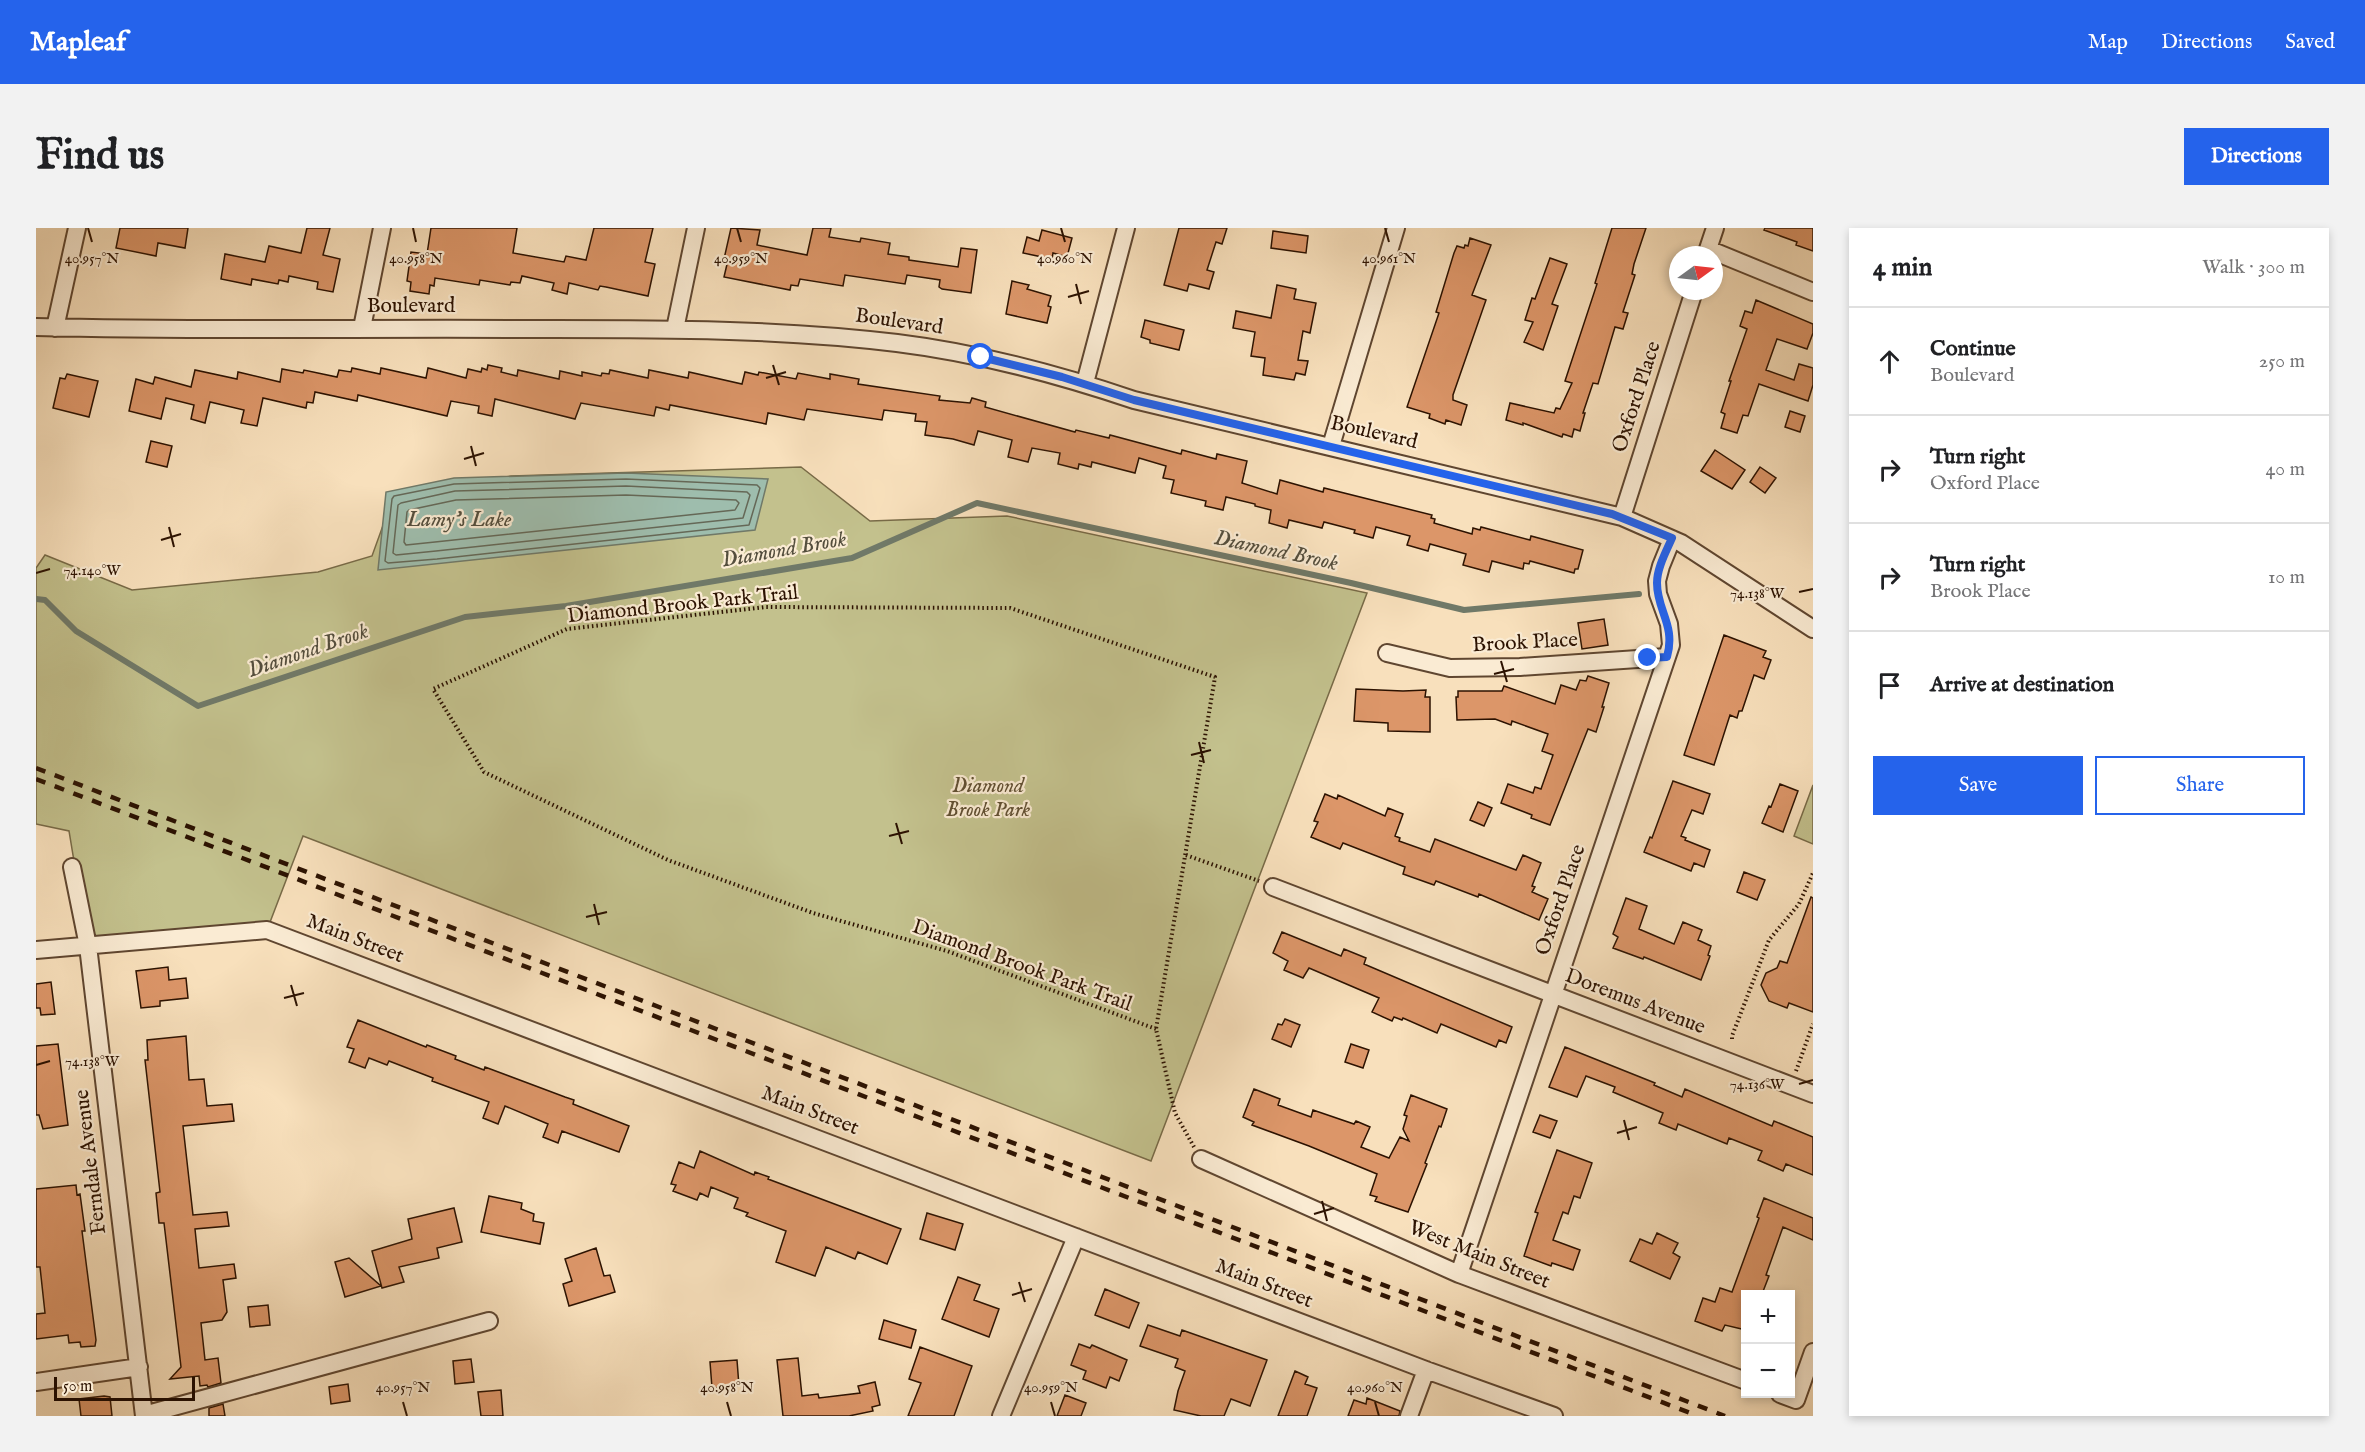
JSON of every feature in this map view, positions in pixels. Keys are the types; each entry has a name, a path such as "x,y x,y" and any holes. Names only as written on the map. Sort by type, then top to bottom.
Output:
{"street":[{"path":"55,328 77,228"},
{"path":"362,328 382,228"},
{"path":"675,329 696,228"},
{"path":"1085,383 1126,228"},
{"path":"1331,446 1396,228"},
{"path":"1709,246 1715,228"},
{"path":"1723,258 1813,292"},
{"name":"Oxford Place","path":"1622,517 1691,300"},
{"name":"Boulevard","path":"36,327 675,329 838,337 981,357 1085,383 1134,400 1622,517 1672,538 1813,629"},
{"name":"Oxford Place","path":"1459,1274 1671,645 1669,624 1658,594 1657,581 1660,566 1672,538"},
{"name":"Brook Place","path":"1387,653 1450,668 1521,667 1667,657"},
{"name":"Ferndale Avenue","path":"72,867 88,946 144,1415"},
{"name":"Doremus Avenue","path":"1273,887 1813,1094"},
{"name":"Main Street","path":"36,950 267,930 1426,1370 1554,1416"},
{"name":"West Main Street","path":"1201,1159 1459,1274 1741,1379"},
{"path":"1001,1416 1076,1237"},
{"path":"144,1415 489,1321"},
{"path":"1791,1398 1797,1400 1813,1352"},
{"path":"36,1382 139,1367"},
{"path":"1409,1416 1426,1370"}],"path":[{"name":"Diamond Brook Park Trail","path":"1156,1029 947,951 813,913 668,860 484,772 433,688 567,629 766,607 1010,608 1215,677 1156,1029 1175,1113 1201,1159"},
{"path":"1186,855 1273,887"},
{"path":"1732,1039 1769,940 1799,904 1813,873"},
{"path":"1791,1086 1813,1024"}],"green space":[{"name":"Diamond Brook Park","path":"801,467 870,521 1007,516 1367,593 1151,1161 303,836 267,930 88,946 69,831 36,824 36,568 45,555 132,590 318,572 372,556 394,495 511,476"},
{"path":"1813,785 1813,844 1794,836"}],"water":[{"name":"Lamy's Lake","path":"626,473 768,479 755,530 378,570 386,492 454,478"}],"building":[{"path":"120,228 188,228 185,248 158,243 156,256 116,248"},
{"path":"307,228 330,228 323,255 340,259 333,292 317,289 318,282 289,276 288,282 279,280 278,284 252,279 251,285 221,279 225,254 265,262 269,246 301,253"},
{"path":"431,228 517,228 513,253 564,262 566,256 586,260 594,228 653,228 645,262 655,264 648,296 600,286 598,290 569,283 567,294 552,290 554,283 522,276 520,283 511,282 510,285 480,280 479,285 435,278 434,286 430,285 429,294 410,291 411,282 407,281 411,252 427,254"},
{"path":"731,228 760,230 757,245 807,255 813,228 831,228 829,237 860,242 861,238 890,243 888,254 909,257 909,260 958,267 961,248 977,250 971,293 942,289 939,287 940,280 907,275 905,284 845,275 843,286 800,279 798,286 791,285 790,290 724,277 728,260 724,259"},
{"path":"1179,228 1227,228 1222,244 1216,242 1207,270 1214,272 1209,289 1189,284 1187,291 1164,285"},
{"path":"1612,228 1646,228 1634,264 1632,274 1635,275 1623,312 1628,313 1623,329 1615,327 1598,384 1593,383 1583,413 1585,413 1580,431 1574,429 1572,437 1563,434 1562,437 1523,423 1523,425 1506,420 1510,403 1554,413 1556,408 1560,409 1572,383 1565,381 1597,284 1595,283"},
{"path":"1765,228 1813,228 1813,251 1796,245 1797,242 1764,230"},
{"path":"1042,230 1072,238 1067,257 1053,253 1052,259 1023,253 1027,237 1039,241"},
{"path":"1273,231 1308,236 1306,253 1271,248"},
{"path":"1470,238 1491,245 1472,295 1486,300 1453,395 1453,400 1467,405 1461,425 1446,420 1445,424 1429,418 1430,414 1407,407 1439,313 1436,312 1454,253 1457,246 1464,248 1465,245 1468,246"},
{"path":"1550,258 1567,264 1552,304 1558,306 1543,350 1524,342 1533,322 1525,320"},
{"path":"1012,281 1029,285 1027,289 1051,296 1047,323 1006,314"},
{"path":"1277,285 1296,289 1294,299 1316,303 1310,333 1303,331 1298,360 1308,361 1305,375 1296,373 1294,380 1263,375 1265,358 1251,356 1255,332 1233,328 1236,311 1271,318"},
{"path":"1756,300 1813,324 1813,333 1807,349 1777,339 1766,370 1794,380 1799,364 1813,368 1813,385 1808,401 1759,384 1748,416 1743,415 1737,433 1721,428 1725,414 1721,412 1747,329 1740,326 1745,311 1752,313"},
{"path":"1145,320 1184,330 1179,350 1150,343 1150,340 1141,337"},
{"path":"488,365 502,368 501,372 517,376 518,370 559,379 560,371 582,376 582,372 601,376 602,373 609,374 610,370 648,378 649,370 688,378 689,372 742,384 745,372 758,375 759,372 796,379 798,373 830,379 830,374 859,379 858,384 940,396 939,400 970,403 972,398 986,402 985,407 1075,432 1076,430 1109,438 1110,435 1181,454 1182,450 1216,459 1217,454 1247,461 1242,483 1277,494 1280,480 1323,492 1324,488 1432,515 1431,518 1435,519 1434,523 1472,534 1473,528 1480,530 1481,527 1530,540 1531,536 1583,550 1578,569 1575,569 1574,573 1530,561 1529,564 1524,563 1523,569 1492,561 1489,572 1463,565 1466,554 1430,544 1428,551 1407,545 1410,536 1376,527 1373,538 1354,533 1355,530 1324,522 1322,528 1289,520 1287,528 1269,523 1271,510 1255,506 1255,504 1226,497 1223,510 1205,506 1206,501 1171,493 1174,480 1163,478 1166,466 1139,458 1135,473 1092,462 1091,467 1079,464 1078,469 1058,464 1060,453 1032,448 1028,462 1008,457 1012,440 978,431 974,445 925,435 927,422 915,421 916,414 884,410 882,420 807,409 804,420 768,413 766,424 670,405 669,410 656,407 654,416 581,403 575,419 495,399 492,416 478,413 479,406 451,401 447,416 358,395 357,401 315,392 313,403 307,402 306,408 263,398 257,426 241,423 244,410 210,402 205,423 191,419 194,405 166,398 161,419 129,411 136,379 153,384 155,377 191,387 195,370 237,379 238,372 280,382 282,369 303,373 304,370 337,377 339,370 351,372 352,368 380,374 381,368 426,378 428,368 466,378 468,369 481,372 482,368 487,370"},
{"path":"67,374 98,381 89,417 53,408 60,378 65,379"},
{"path":"1790,411 1805,416 1800,432 1785,427"},
{"path":"151,441 172,446 167,467 146,462"},
{"path":"1715,450 1745,470 1732,489 1701,471"},
{"path":"1760,467 1776,478 1765,493 1750,482"},
{"path":"1604,619 1608,645 1582,649 1578,623"},
{"path":"1724,635 1766,651 1763,657 1771,660 1764,679 1754,675 1742,711 1739,711 1737,718 1730,715 1714,765 1684,755"},
{"path":"1588,676 1609,683 1602,707 1604,707 1596,732 1588,729 1550,825 1501,803 1508,784 1533,793 1535,787 1541,789 1553,755 1542,751 1548,734 1512,721 1511,725 1495,719 1457,720 1458,691 1502,691 1504,686 1555,704 1561,685 1576,690 1580,680 1586,681"},
{"path":"1356,689 1426,690 1425,697 1430,697 1430,732 1388,731 1388,723 1354,721"},
{"path":"1673,781 1710,794 1703,814 1692,810 1681,836 1686,838 1685,840 1710,850 1704,867 1694,863 1691,871 1644,852 1650,837 1652,838"},
{"path":"1780,784 1798,791 1783,832 1762,823"},
{"path":"1325,794 1337,799 1338,795 1385,816 1388,808 1403,814 1395,836 1400,838 1399,841 1430,852 1435,839 1516,870 1523,855 1541,863 1532,892 1548,899 1539,920 1479,894 1478,897 1436,881 1434,885 1403,874 1405,867 1343,843 1340,849 1311,837 1318,822 1314,821"},
{"path":"1478,802 1492,808 1484,826 1470,820"},
{"path":"1744,872 1765,880 1757,900 1737,892"},
{"path":"1811,897 1813,898 1813,1012 1789,1003 1787,1008 1769,1001 1761,985 1766,973 1777,968 1780,961 1787,963"},
{"path":"1626,898 1647,906 1639,929 1674,944 1683,922 1702,930 1698,940 1711,946 1708,955 1710,956 1701,980 1644,957 1643,959 1613,948 1618,937 1613,934"},
{"path":"1282,932 1341,956 1344,949 1366,958 1364,964 1512,1027 1506,1043 1499,1040 1496,1047 1441,1024 1437,1033 1403,1018 1402,1020 1394,1017 1392,1021 1372,1012 1379,998 1309,968 1303,978 1284,970 1288,961 1273,953"},
{"path":"168,967 169,980 186,978 188,998 160,1001 160,1006 141,1008 136,971"},
{"path":"51,982 55,1014 41,1015 40,1008 36,1008 36,984"},
{"path":"1285,1019 1300,1025 1291,1047 1272,1039 1278,1024 1282,1025"},
{"path":"358,1020 426,1047 427,1045 456,1056 455,1059 484,1070 485,1067 574,1100 573,1104 629,1126 619,1152 562,1131 558,1143 543,1137 548,1124 505,1106 498,1124 483,1118 489,1102 432,1081 433,1078 389,1061 387,1065 369,1058 365,1068 349,1062 354,1049 347,1047"},
{"path":"186,1036 189,1080 204,1079 207,1106 232,1104 234,1121 183,1126 193,1215 227,1212 229,1226 195,1229 199,1268 234,1264 236,1278 223,1280 227,1312 222,1320 201,1323 205,1360 218,1358 221,1383 208,1387 207,1385 200,1386 199,1376 170,1379 181,1367 164,1223 159,1223 156,1193 160,1192 145,1060 148,1060 147,1040"},
{"path":"58,1044 68,1125 43,1129 39,1115 36,1115 36,1046"},
{"path":"1351,1044 1369,1050 1363,1068 1345,1062"},
{"path":"1565,1047 1655,1083 1654,1085 1682,1097 1685,1089 1772,1126 1774,1121 1813,1137 1813,1175 1786,1164 1783,1171 1758,1160 1762,1151 1729,1138 1727,1144 1678,1124 1676,1130 1659,1123 1663,1113 1613,1092 1615,1087 1586,1076 1577,1097 1549,1087"},
{"path":"1254,1089 1280,1099 1278,1105 1311,1117 1313,1110 1370,1127 1361,1147 1389,1158 1400,1137 1409,1141 1403,1129 1407,1116 1404,1115 1411,1095 1447,1109 1408,1212 1375,1201 1377,1197 1370,1195 1377,1174 1252,1125 1254,1122 1243,1117"},
{"path":"1540,1115 1557,1121 1550,1138 1533,1132"},
{"path":"1557,1150 1592,1163 1580,1198 1574,1196 1568,1214 1563,1212 1553,1240 1580,1250 1573,1270 1552,1263 1551,1266 1524,1256 1538,1213 1535,1212"},
{"path":"700,1151 754,1175 755,1172 769,1177 768,1179 901,1229 887,1264 858,1252 855,1259 826,1247 815,1276 776,1262 786,1231 746,1216 748,1213 734,1208 738,1198 711,1187 708,1197 700,1193 697,1200 673,1191 676,1185 671,1184 679,1162 694,1168"},
{"path":"76,1185 77,1195 80,1194 85,1231 82,1231 95,1346 81,1347 80,1342 69,1343 68,1335 36,1339 36,1314 45,1313 40,1267 36,1267 36,1189"},
{"path":"489,1196 522,1203 521,1209 534,1214 533,1221 544,1223 540,1244 481,1232"},
{"path":"1764,1198 1813,1218 1813,1240 1783,1227 1766,1275 1769,1276 1764,1290 1741,1290 1741,1329 1725,1325 1722,1331 1695,1321 1703,1298 1715,1302 1720,1288 1732,1292 1759,1218 1757,1217"},
{"path":"454,1208 462,1242 437,1248 439,1258 399,1267 404,1282 382,1288 372,1251 412,1239 408,1219"},
{"path":"927,1213 963,1224 955,1250 920,1239"},
{"path":"1657,1233 1678,1243 1673,1253 1680,1257 1670,1279 1630,1261 1640,1239 1652,1244"},
{"path":"596,1248 604,1276 610,1275 615,1292 569,1306 563,1284 572,1281 565,1259"},
{"path":"349,1258 381,1286 345,1297 335,1262"},
{"path":"958,1277 980,1285 974,1300 999,1309 989,1337 942,1319"},
{"path":"1105,1289 1139,1303 1129,1328 1095,1315"},
{"path":"268,1305 270,1325 250,1327 248,1307"},
{"path":"884,1320 916,1330 911,1348 879,1339"},
{"path":"1148,1325 1180,1336 1182,1330 1267,1360 1250,1406 1231,1399 1224,1416 1201,1416 1174,1410 1185,1371 1175,1367 1178,1359 1140,1346"},
{"path":"1079,1344 1090,1348 1092,1345 1127,1360 1119,1381 1110,1377 1106,1388 1083,1379 1086,1371 1071,1365"},
{"path":"920,1347 972,1366 954,1416 908,1416 921,1383 909,1379"},
{"path":"798,1358 802,1396 818,1394 819,1398 860,1393 858,1386 875,1382 880,1405 872,1407 873,1411 849,1416 783,1416 777,1360"},
{"path":"471,1359 474,1382 455,1384 453,1361"},
{"path":"737,1360 739,1386 712,1388 710,1362"},
{"path":"1295,1371 1308,1377 1305,1384 1317,1388 1307,1416 1278,1416"},
{"path":"348,1384 350,1401 331,1404 329,1387"},
{"path":"501,1390 503,1416 481,1416 478,1392"},
{"path":"1065,1395 1086,1403 1081,1416 1057,1416"},
{"path":"110,1397 112,1416 81,1416 79,1399"},
{"path":"1367,1398 1400,1411 1399,1416 1348,1416 1354,1400 1366,1404"},
{"path":"223,1404 225,1416 209,1416 209,1408"}],"waterway":[{"name":"Diamond Brook","path":"36,599 45,600 76,631 198,706 465,617 566,606 852,558 977,503 1351,583 1464,610 1639,594"}],"railway":[{"path":"36,768 1725,1416"},
{"path":"36,779 1698,1416"}],"route":[{"path":"981,357 1085,383 1134,400 1612,514 1661,532 1672,538 1660,566 1657,581 1658,594 1669,624 1671,645 1667,657 1648,658"}]}
